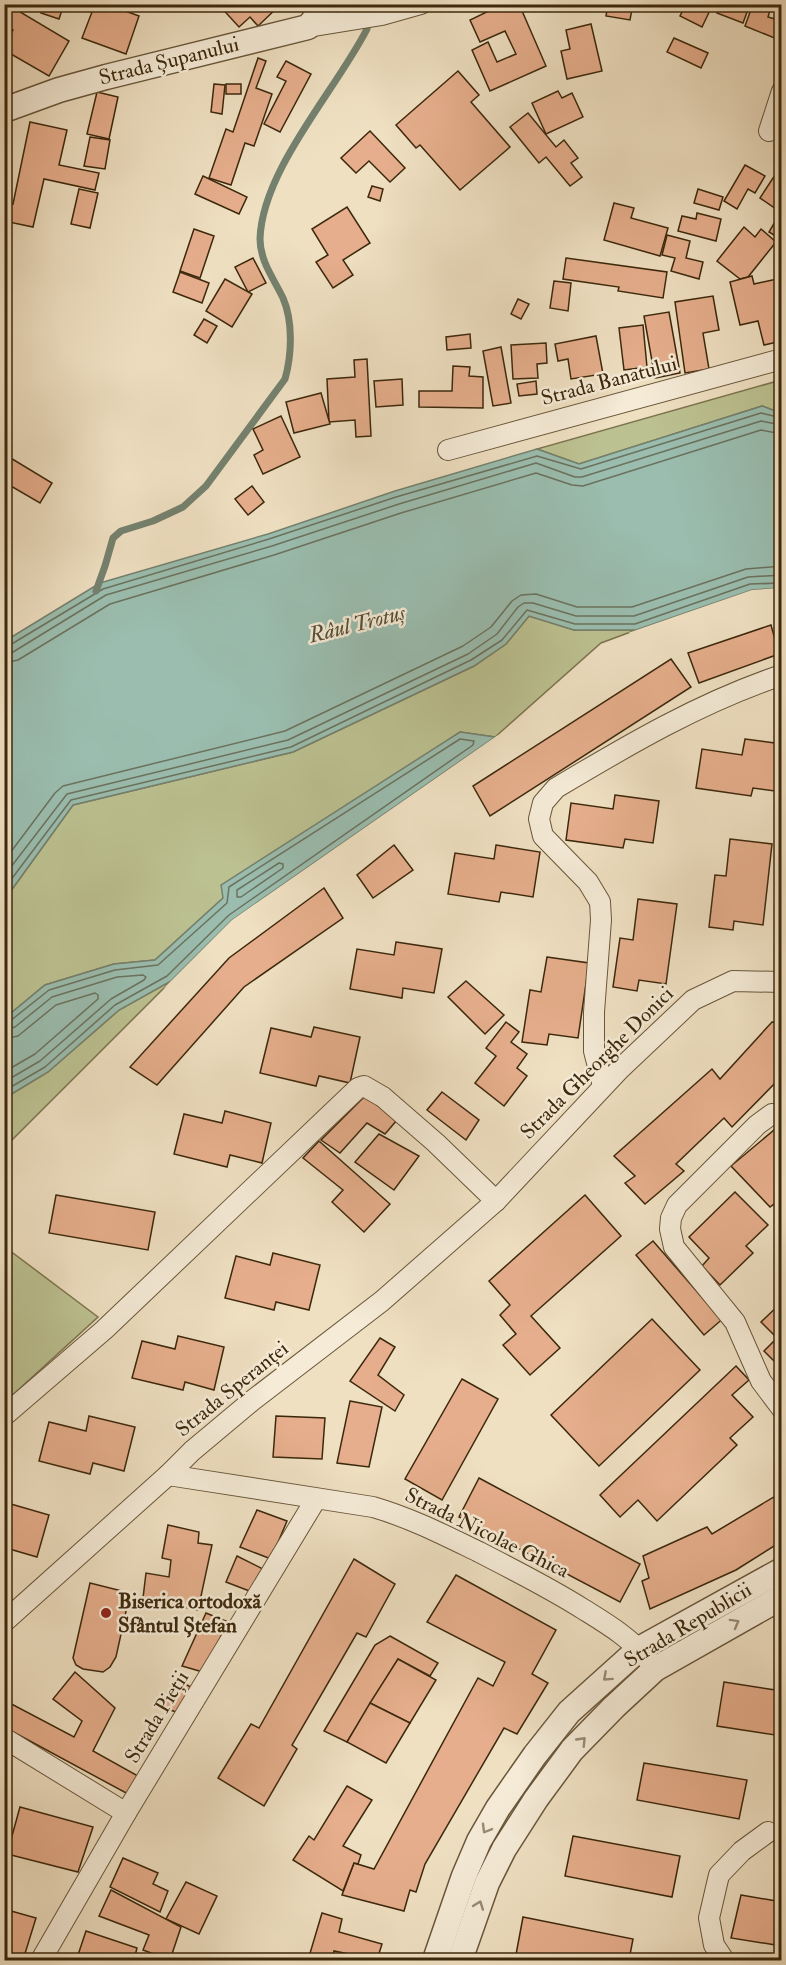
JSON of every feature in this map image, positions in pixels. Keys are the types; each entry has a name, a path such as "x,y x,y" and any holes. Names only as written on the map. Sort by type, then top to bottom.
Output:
{"street":[{"path":"308,27 327,4"},
{"path":"308,27 382,15 421,4"},
{"name":"Strada Șupanului","path":"4,110 58,90 308,27"},
{"path":"769,131 782,91"},
{"name":"Strada Banatului","path":"448,450 782,359"},
{"path":"603,1086 594,1051 600,902 588,882 543,836 539,819 543,803 556,788 673,722 742,688 782,675"},
{"name":"Strada Gheorghe Donici","path":"496,1201 603,1086 693,1000 733,981 782,982"},
{"path":"4,1416 104,1330 358,1088 364,1086 383,1097 436,1143 496,1201"},
{"path":"782,1115 772,1114 757,1125 677,1205 671,1218 670,1229 674,1247 735,1322 761,1381 782,1409"},
{"name":"Strada Speranței","path":"4,1622 168,1475 192,1450 382,1301 496,1201"},
{"name":"Strada Nicolae Ghica","path":"168,1475 373,1508 426,1526 520,1572 568,1599 613,1628 639,1649 655,1670"},
{"name":"Strada Pieții","path":"41,1960 126,1813 316,1499"},
{"name":"Strada Republicii","path":"435,1960 464,1876 479,1841 498,1808 569,1712 639,1649 782,1570"},
{"name":"Strada Republicii","path":"460,1960 487,1883 504,1849 536,1799 572,1750 614,1707 655,1670 782,1597"},
{"path":"4,1738 126,1813"},
{"path":"724,1960 714,1945 709,1918 719,1875 742,1851 768,1832"}],"green space":[{"path":"781,380 781,413 762,406 579,464 537,449"},
{"path":"529,616 574,630 636,630 601,643 495,737 460,732 223,898 155,960 114,964 45,985 5,1018 5,899 73,805 293,752 474,666 506,644"},
{"path":"171,981 5,1147 5,1098 48,1072 119,1010"},
{"path":"5,1247 98,1317 5,1402"}],"water":[{"name":"Râul Trotuș","path":"762,406 781,413 781,588 752,590 636,630 574,630 529,616 506,644 474,666 293,752 73,805 5,899 5,641 100,583 268,534 395,491 537,449 579,464"},
{"path":"460,732 495,737 232,920 171,981 119,1010 48,1072 5,1098 5,1018 45,985 114,964 155,960 223,898 221,885"}],"pier":[{"path":"781,588 782,591 753,593 637,633 628,633 752,590"},
{"path":"498,735 497,739 234,922 173,983 163,989 232,920"}],"building":[{"path":"4,4 11,4 10,6 69,41 49,76 4,50 13,30 4,25"},
{"path":"44,4 64,4 59,19 41,13"},
{"path":"71,4 106,4 139,16 126,54 82,38 92,12"},
{"path":"218,4 280,5 258,26 250,17 239,27"},
{"path":"503,4 519,4 546,66 490,91 472,50 488,42 497,62 516,54 505,31 480,42 470,20"},
{"path":"608,4 633,4 630,20 606,16"},
{"path":"686,4 713,4 702,27 680,16"},
{"path":"720,4 750,4 743,23 717,13"},
{"path":"753,4 772,4 768,17 782,21 782,41 745,26"},
{"path":"591,24 602,71 567,79 561,51 570,49 566,30"},
{"path":"674,38 708,53 701,68 667,52"},
{"path":"258,58 266,61 256,88 272,94 254,146 245,143 231,185 209,178 226,129 233,132"},
{"path":"286,61 311,74 280,132 264,124 286,81 277,77"},
{"path":"458,71 479,95 471,102 510,147 460,190 420,145 416,148 396,125"},
{"path":"214,84 225,85 222,114 211,112"},
{"path":"226,84 241,84 241,94 226,94"},
{"path":"558,91 562,98 572,93 583,117 546,134 532,103"},
{"path":"97,92 118,97 109,139 87,134"},
{"path":"528,113 556,147 564,140 578,158 571,163 582,177 570,186 546,157 539,163 510,127"},
{"path":"30,122 67,130 59,165 99,173 95,190 44,179 33,227 4,221 4,202 13,204"},
{"path":"370,131 405,168 390,182 369,161 356,173 341,158"},
{"path":"90,137 110,140 105,169 84,166"},
{"path":"745,165 765,176 755,193 748,189 737,209 724,201"},
{"path":"775,175 782,179 782,213 760,198"},
{"path":"203,176 247,197 239,214 195,194"},
{"path":"372,186 383,189 380,201 368,197"},
{"path":"79,189 98,193 90,228 71,224"},
{"path":"698,189 723,197 719,210 694,203"},
{"path":"614,203 634,208 631,218 668,228 660,256 604,240"},
{"path":"347,207 370,243 343,260 353,275 333,288 316,262 328,255 312,229"},
{"path":"697,213 721,219 716,241 678,231 682,216 696,219"},
{"path":"776,220 782,224 782,240 769,232"},
{"path":"744,227 755,237 761,229 776,242 748,277 740,279 717,261"},
{"path":"194,229 214,236 200,278 180,271"},
{"path":"667,235 690,241 686,258 703,262 699,279 671,271 675,258 662,255"},
{"path":"253,258 266,283 248,292 235,267"},
{"path":"566,258 667,272 663,298 618,291 619,287 563,279"},
{"path":"180,272 209,283 202,303 173,292"},
{"path":"752,276 754,284 782,278 782,341 764,345 758,321 740,325 730,282"},
{"path":"225,279 252,294 232,327 206,311"},
{"path":"554,281 571,283 568,311 550,308"},
{"path":"713,296 719,330 703,333 709,369 685,373 675,302"},
{"path":"518,299 529,304 521,319 511,314"},
{"path":"669,312 680,373 655,378 644,316"},
{"path":"204,319 217,326 207,343 194,335"},
{"path":"643,325 647,367 624,370 619,328"},
{"path":"470,334 471,348 447,350 446,337"},
{"path":"596,336 603,374 571,379 568,359 558,361 555,344"},
{"path":"546,343 547,363 537,364 538,378 513,379 511,345"},
{"path":"501,347 511,403 493,406 483,351"},
{"path":"367,359 371,436 356,437 355,420 329,422 327,379 355,377 354,360"},
{"path":"453,366 470,367 469,376 483,377 483,408 419,407 419,391 452,391"},
{"path":"402,379 403,405 376,407 374,381"},
{"path":"536,381 537,394 519,396 517,384"},
{"path":"321,393 330,424 294,433 286,402"},
{"path":"281,416 300,457 263,474 254,455 263,450 253,429"},
{"path":"9,457 52,483 40,503 4,482 4,464"},
{"path":"252,486 264,502 248,515 235,499"},
{"path":"771,625 779,654 699,683 688,653"},
{"path":"671,659 691,687 490,816 473,786"},
{"path":"745,739 782,744 782,792 753,788 751,796 696,788 702,749 742,755"},
{"path":"615,795 659,801 653,843 625,839 623,848 566,840 571,803 613,809"},
{"path":"730,839 772,844 763,925 734,921 733,930 709,927 715,875 726,876"},
{"path":"394,845 413,870 373,898 357,875"},
{"path":"496,845 540,852 533,897 501,892 499,902 448,894 455,853 494,859"},
{"path":"324,888 343,918 244,987 157,1085 130,1067 229,958"},
{"path":"638,899 677,904 666,984 639,980 637,991 613,987 620,938 633,940"},
{"path":"396,942 442,949 434,993 403,988 402,998 350,989 357,949 394,955"},
{"path":"547,957 589,963 578,1038 549,1034 547,1045 522,1042 530,990 541,992"},
{"path":"466,981 504,1015 485,1034 448,997"},
{"path":"506,1022 519,1032 511,1042 527,1054 517,1068 527,1076 504,1106 475,1083 496,1056 486,1048"},
{"path":"772,1022 782,1023 782,1076 732,1127 724,1118 676,1164 684,1171 645,1204 625,1183 635,1176 614,1156 712,1069 720,1079"},
{"path":"314,1027 360,1037 350,1083 319,1076 316,1086 260,1073 271,1028 311,1037"},
{"path":"442,1092 479,1120 466,1140 427,1110"},
{"path":"365,1096 397,1120 385,1134 367,1123 340,1153 321,1140"},
{"path":"225,1111 271,1123 262,1163 230,1155 227,1167 174,1154 184,1114 222,1123"},
{"path":"780,1125 782,1127 782,1198 770,1207 731,1166"},
{"path":"379,1134 419,1156 394,1190 355,1162"},
{"path":"319,1141 390,1204 364,1232 332,1202 343,1190 303,1158"},
{"path":"735,1192 768,1225 746,1246 753,1253 720,1285 702,1266 709,1258 689,1237"},
{"path":"56,1195 155,1212 148,1250 49,1233"},
{"path":"585,1195 621,1236 531,1316 560,1348 530,1375 503,1345 516,1334 500,1315 510,1305 489,1281"},
{"path":"653,1241 706,1302 711,1298 726,1316 704,1335 636,1255"},
{"path":"273,1253 320,1265 309,1310 276,1302 274,1310 225,1298 236,1256 270,1265"},
{"path":"782,1302 782,1369 764,1351 777,1338 761,1322"},
{"path":"652,1319 700,1370 599,1466 551,1415"},
{"path":"178,1336 224,1347 214,1390 185,1382 183,1390 132,1378 142,1341 175,1349"},
{"path":"380,1338 395,1347 378,1375 404,1395 395,1411 350,1381"},
{"path":"736,1366 749,1380 732,1395 753,1417 730,1438 737,1445 657,1521 638,1500 620,1517 600,1495"},
{"path":"462,1379 498,1399 442,1500 405,1479"},
{"path":"350,1401 382,1407 369,1467 337,1463"},
{"path":"89,1416 135,1427 124,1471 93,1463 90,1474 39,1461 49,1422 86,1431"},
{"path":"276,1416 325,1418 322,1459 273,1457"},
{"path":"479,1478 640,1564 620,1602 459,1517"},
{"path":"782,1492 782,1541 736,1570 650,1609 642,1581 649,1578 643,1556 707,1527 712,1534"},
{"path":"4,1502 49,1515 37,1557 6,1548 4,1553"},
{"path":"257,1510 287,1521 271,1559 240,1547"},
{"path":"168,1525 199,1532 198,1543 212,1545 198,1610 143,1598 146,1573 169,1577 171,1560 162,1558"},
{"path":"237,1556 263,1569 252,1592 226,1582"},
{"path":"354,1559 395,1584 366,1637 357,1633 292,1745 297,1749 264,1806 218,1778 251,1724 259,1728"},
{"path":"456,1575 556,1630 532,1674 548,1683 517,1734 504,1728 425,1864 416,1892 410,1890 404,1911 342,1895 354,1863 374,1869 478,1678 493,1686 505,1662 427,1622"},
{"path":"90,1583 130,1593 116,1657 110,1667 103,1672 83,1669 76,1665 73,1658"},
{"path":"206,1613 228,1622 203,1672 182,1666"},
{"path":"390,1636 438,1663 430,1676 398,1659 347,1742 324,1731 375,1645"},
{"path":"398,1659 436,1680 410,1723 370,1703"},
{"path":"75,1672 115,1708 93,1751 138,1776 128,1794 4,1727 4,1700 74,1737 82,1721 53,1699"},
{"path":"177,1680 195,1689 179,1713 162,1707"},
{"path":"724,1682 782,1691 782,1736 717,1726"},
{"path":"370,1703 410,1723 386,1763 347,1742"},
{"path":"644,1763 747,1780 739,1819 637,1800"},
{"path":"347,1786 372,1800 343,1846 361,1855 358,1864 354,1863 343,1891 293,1860 309,1836 314,1840"},
{"path":"20,1807 93,1827 78,1872 7,1854"},
{"path":"573,1836 680,1856 672,1897 565,1876"},
{"path":"123,1858 158,1873 153,1884 168,1891 160,1912 110,1887"},
{"path":"779,1865 782,1865 782,1888 776,1887"},
{"path":"186,1882 217,1896 199,1934 166,1919"},
{"path":"111,1890 181,1927 170,1960 143,1950 149,1935 99,1916"},
{"path":"741,1895 782,1902 782,1946 731,1938"},
{"path":"4,1909 36,1918 23,1960 4,1959"},
{"path":"322,1913 342,1919 339,1932 382,1944 377,1960 334,1951 332,1960 308,1960"},
{"path":"523,1917 633,1939 629,1960 515,1960"},
{"path":"86,1931 137,1948 134,1960 93,1960 78,1955"}],"waterway":[{"path":"96,591 113,538 121,531 153,521 183,507 206,486 285,379 290,348 289,317 283,298 262,255 260,239 264,213 273,186 287,158 367,29"}],"place":[{"name":"Biserica ortodoxă Sfântul Ștefan","path":"106,1613"}]}
